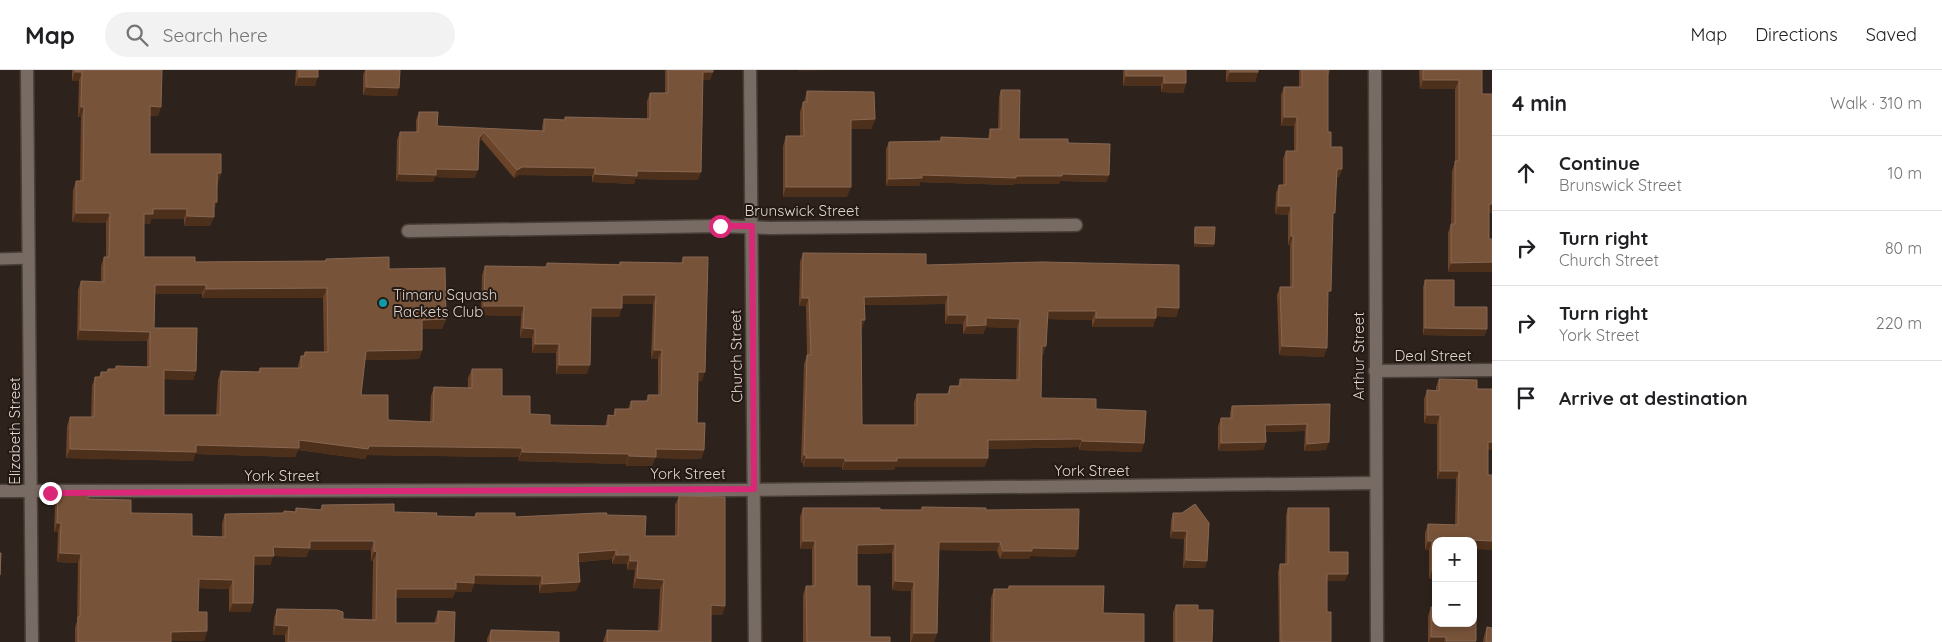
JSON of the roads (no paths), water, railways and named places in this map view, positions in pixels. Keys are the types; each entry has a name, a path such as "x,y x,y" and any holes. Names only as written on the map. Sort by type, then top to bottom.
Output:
{"street":[{"name":"Elizabeth Street","path":"27,70 32,642"},
{"name":"Church Street","path":"750,70 755,642"},
{"name":"Arthur Street","path":"1374,70 1377,642"},
{"name":"Brunswick Street","path":"408,231 752,226 1076,225"},
{"name":"Deal Street","path":"1375,371 1492,370"},
{"name":"York Street","path":"0,491 754,489 1375,483"}],"lane":[{"path":"0,259 28,258"}],"place":[{"name":"Timaru Squash Rackets Club","path":"383,303"}]}
